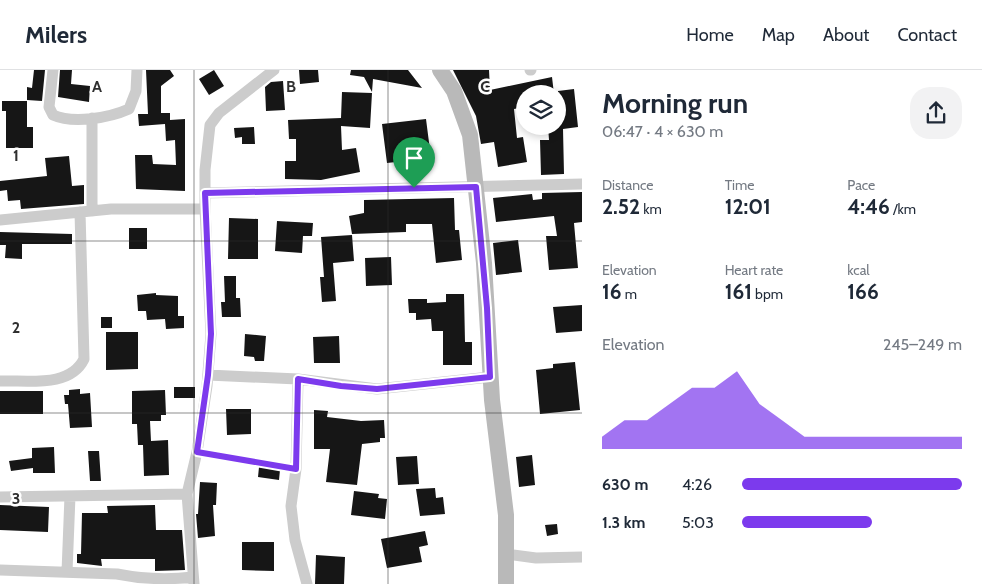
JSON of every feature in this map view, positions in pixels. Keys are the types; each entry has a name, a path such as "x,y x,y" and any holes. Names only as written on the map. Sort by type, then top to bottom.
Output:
{"main road":[{"path":"440,70 454,91 470,135 486,290 490,377 506,515 506,584"}],"street":[{"path":"53,70 49,107 52,115 58,118 92,118 129,109 136,91 137,70"},
{"path":"0,570 117,574 193,581 187,494 197,452 208,375 211,334 205,209 208,138 214,118 274,70"},
{"path":"92,118 92,211"},
{"path":"205,193 582,184"},
{"path":"0,220 92,211 205,209"},
{"path":"0,381 64,379 81,366 84,359 80,212"},
{"path":"208,375 298,379 341,386 377,389 490,377"},
{"path":"298,379 296,469 291,506 295,540 307,584"},
{"path":"0,497 187,494"},
{"path":"67,572 70,496"},
{"path":"506,554 536,558 582,557"}],"path":[{"path":"197,452 296,469"}],"building":[{"path":"34,70 45,70 42,101 27,100 27,87 32,88"},
{"path":"60,70 72,70 71,84 90,86 89,102 58,97"},
{"path":"146,70 170,70 174,76 161,86 161,113 170,113 170,120 185,119 185,191 136,189 135,155 152,155 153,164 176,165 175,140 166,141 165,124 139,126 138,114 148,114"},
{"path":"214,70 224,86 209,95 199,79"},
{"path":"299,70 318,70 319,82 300,84"},
{"path":"351,70 408,70 422,88 373,79 372,92 364,77 350,75"},
{"path":"453,70 489,70 490,90 552,77 553,85 516,85 516,109 514,109 516,135 517,138 523,137 527,162 498,167 494,142 481,144 476,116"},
{"path":"283,81 285,110 266,111 265,87 271,82"},
{"path":"574,89 578,127 566,129 566,90"},
{"path":"342,92 372,93 370,128 341,126 342,150 356,148 360,172 321,180 285,179 285,161 296,161 296,139 289,139 288,120 341,118"},
{"path":"2,101 27,101 27,127 33,127 33,148 6,148 6,111 2,111"},
{"path":"426,119 431,158 387,163 382,124"},
{"path":"254,127 255,144 242,144 242,137 235,138 234,128"},
{"path":"549,135 563,135 564,174 541,175 540,140 549,140"},
{"path":"69,156 72,186 84,185 84,204 21,209 20,200 8,201 7,190 0,191 0,181 47,176 45,158"},
{"path":"582,192 582,222 574,223 578,268 549,270 546,236 557,236 554,216 496,222 493,198 532,194 533,200 542,199 542,193"},
{"path":"454,198 455,230 459,230 462,260 436,263 432,224 406,224 406,232 352,234 349,216 364,213 364,200"},
{"path":"229,218 258,219 258,259 228,259"},
{"path":"277,221 313,223 312,236 303,236 302,253 275,251"},
{"path":"129,228 147,228 147,249 129,249"},
{"path":"0,232 72,234 72,244 22,244 22,259 5,258 6,245 0,245"},
{"path":"352,235 354,261 333,263 336,301 322,302 320,277 324,277 321,237"},
{"path":"518,240 522,272 496,275 493,243"},
{"path":"391,257 392,285 366,286 365,258"},
{"path":"224,276 236,276 236,298 240,298 241,317 222,317 221,302 225,302"},
{"path":"156,293 156,295 178,296 178,316 184,316 184,328 166,329 165,319 147,320 146,311 138,311 137,295"},
{"path":"446,294 464,294 465,342 472,342 472,365 443,365 443,331 432,331 431,319 416,320 416,313 409,313 408,299 427,299 427,303 446,302"},
{"path":"582,305 582,331 556,333 553,307"},
{"path":"101,317 112,317 112,328 101,328"},
{"path":"106,332 138,332 138,369 106,370"},
{"path":"245,334 266,336 264,361 255,361 254,357 244,356"},
{"path":"339,336 340,363 314,363 313,337"},
{"path":"575,362 580,410 540,414 536,370 553,368 553,364"},
{"path":"174,387 195,387 195,398 174,398"},
{"path":"80,389 80,394 90,393 92,427 70,428 68,404 65,404 64,395 69,395 69,390"},
{"path":"165,390 166,415 161,415 161,421 150,421 151,441 168,440 169,475 144,476 143,445 138,445 137,424 132,424 132,391"},
{"path":"0,391 43,391 43,414 0,414"},
{"path":"226,409 251,409 251,434 227,435"},
{"path":"314,410 328,411 327,417 361,421 384,420 385,438 380,438 380,442 362,444 357,485 326,482 330,449 314,449"},
{"path":"54,447 55,473 33,473 33,468 11,471 9,461 32,458 32,448"},
{"path":"88,451 99,451 101,481 90,481"},
{"path":"532,455 535,485 519,487 516,457"},
{"path":"417,456 419,484 398,485 396,457"},
{"path":"259,467 280,470 279,480 258,477"},
{"path":"200,482 217,483 216,505 213,505 215,536 198,538 196,514 198,514"},
{"path":"435,488 436,498 443,497 445,514 420,516 416,489"},
{"path":"354,491 379,494 378,498 387,499 385,519 351,515"},
{"path":"0,505 49,507 48,532 0,530"},
{"path":"155,505 156,530 182,530 185,570 155,571 155,559 101,559 102,566 77,563 77,554 81,554 82,513 108,513 107,506"},
{"path":"557,524 558,534 547,536 545,525"},
{"path":"425,531 428,545 419,547 422,562 387,568 381,539"},
{"path":"242,542 274,542 274,571 242,570"},
{"path":"316,555 345,557 344,584 315,584"}],"route":[{"path":"476,187 484,263 490,377 377,389 341,386 298,379 296,469 197,452 208,375 211,334 205,193 414,188 476,187"}]}
